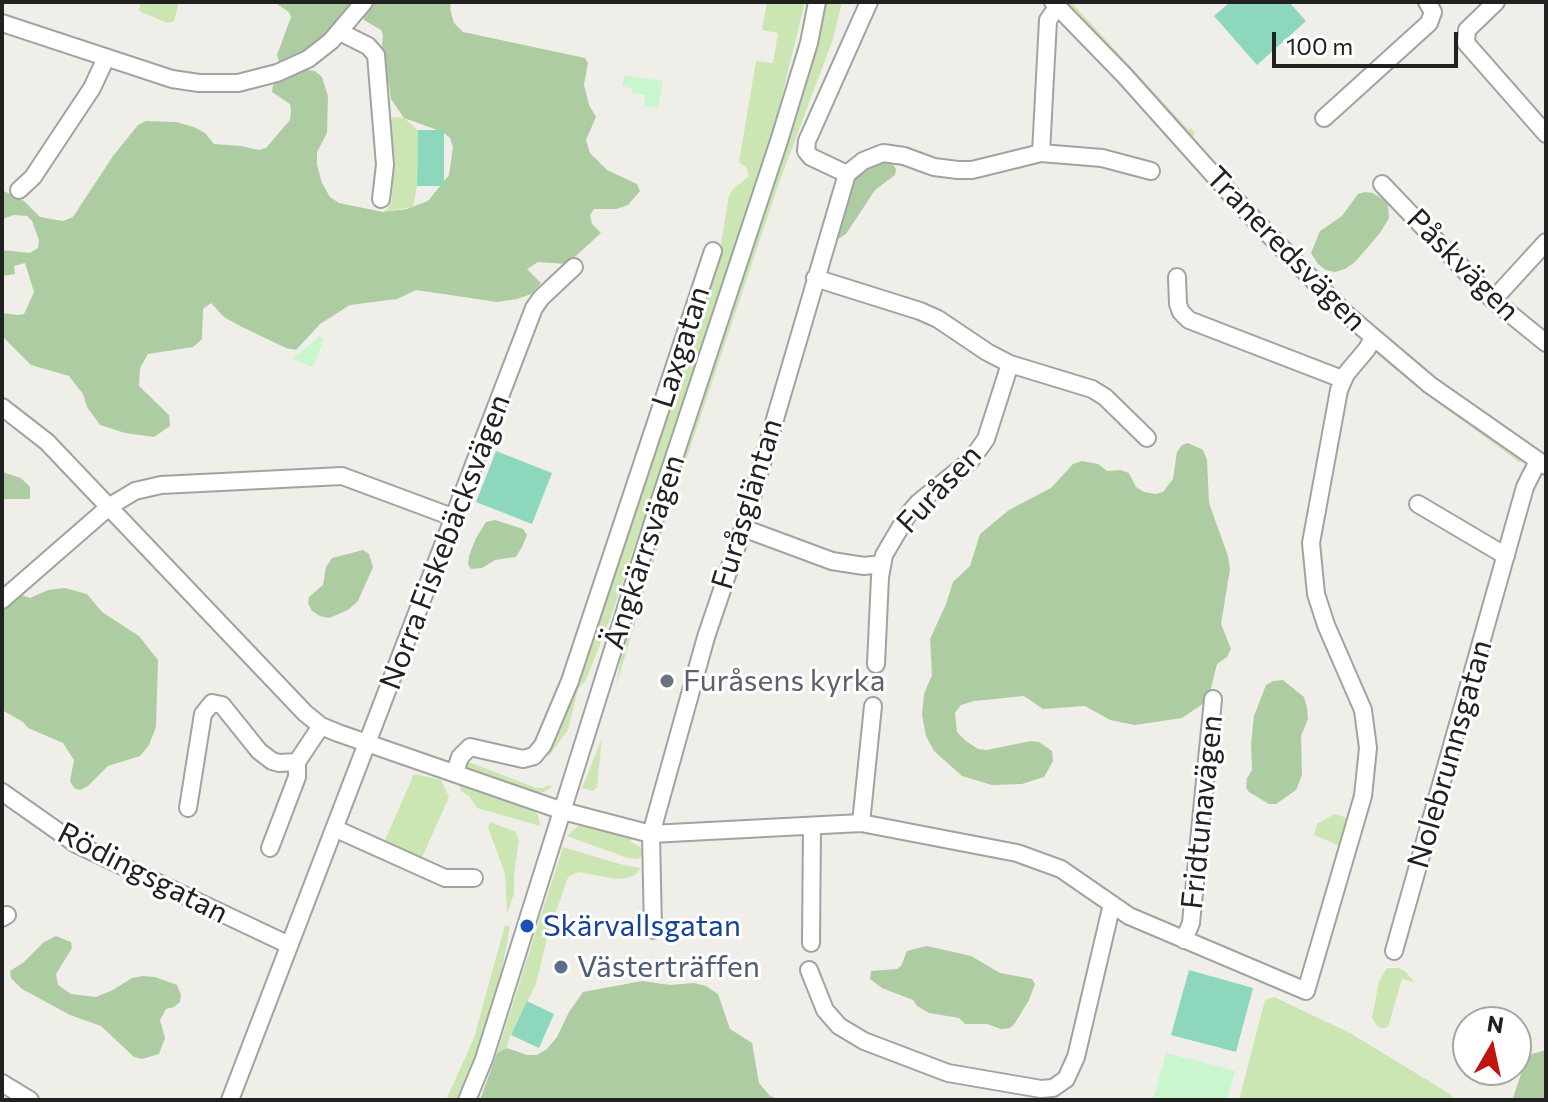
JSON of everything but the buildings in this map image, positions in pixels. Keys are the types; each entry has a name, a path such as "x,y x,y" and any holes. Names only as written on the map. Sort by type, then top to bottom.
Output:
{"street":[{"path":"2,23 184,82 238,83 295,66 320,51 364,2"},
{"name":"Ängkärrsvägen","path":"467,1100 484,1059 666,482 779,141 809,43 817,2"},
{"path":"869,2 806,146 811,157 847,174 863,161 883,153 958,170 972,170 1041,153 1102,158 1151,171"},
{"path":"1496,2 1466,33 1466,43 1546,134"},
{"path":"1041,153 1046,30 1056,4"},
{"name":"Traneredsvägen","path":"1056,4 1291,260 1373,338 1475,418 1542,464"},
{"path":"1324,118 1429,23 1430,7"},
{"path":"340,32 368,46 376,55 385,165 381,199"},
{"path":"19,190 33,177 92,88 106,58"},
{"name":"Furåsgläntan","path":"653,930 651,834 706,637 743,528 847,174"},
{"name":"Påskvägen","path":"1382,184 1493,300 1546,343"},
{"path":"1493,300 1546,242"},
{"name":"Laxgatan","path":"455,773 460,757 470,747 523,759 534,756 543,745 570,681 713,251"},
{"name":"Norra Fiskebäcksvägen","path":"230,1100 534,308 574,267"},
{"path":"1177,277 1178,304 1184,317 1342,379"},
{"path":"815,278 929,315 1010,364 1092,389 1105,397 1147,438"},
{"path":"1184,940 1306,991 1363,796 1368,766 1363,710 1316,594 1311,563 1315,508 1342,379 1373,338"},
{"name":"Furåsen","path":"876,664 881,564 907,516 971,460 986,439 1010,364"},
{"path":"2,407 38,433 300,708 321,726 563,811"},
{"name":"Nolebrunnsgatan","path":"1394,951 1525,487 1542,464"},
{"path":"2,600 110,506 135,491 161,485 342,476 455,518"},
{"path":"1418,504 1506,556"},
{"path":"743,528 832,561 864,566 881,564"},
{"name":"Fridtunavägen","path":"563,811 651,834 861,823 1030,857 1061,869 1129,916 1184,940 1191,923 1213,699"},
{"path":"188,808 203,714 212,703 217,702 229,712 259,751 272,761 284,764 297,762"},
{"path":"861,823 873,706"},
{"path":"270,848 297,777 297,762 321,726"},
{"name":"Rödingsgatan","path":"2,792 76,844 289,945"},
{"path":"811,943 812,826"},
{"path":"336,829 445,878 474,878"},
{"path":"809,970 825,1010 839,1026 864,1041 948,1073 1041,1089 1053,1088 1066,1079 1076,1057 1112,904"},
{"path":"2,1083 30,1100"}],"green space":[{"path":"141,2 179,2 174,21 167,23 139,11"},
{"path":"274,2 355,2 305,54 283,62 277,55 291,17 289,12"},
{"path":"371,2 451,2 454,23 463,32 585,58 588,63 584,85 596,117 586,140 590,153 607,170 637,184 640,191 628,205 616,209 594,209 590,215 592,224 601,233 567,264 538,262 527,269 541,283 531,294 517,299 497,302 416,290 397,299 350,305 320,324 296,350 240,326 224,317 211,303 203,309 202,339 193,347 148,354 140,368 139,386 169,415 170,426 154,437 100,425 69,376 31,365 2,336 2,313 24,314 34,292 25,263 14,266 15,274 2,276 2,250 30,253 38,248 39,240 27,216 14,215 2,219 2,190 24,201 40,217 63,221 73,217 113,156 138,125 146,121 176,122 194,127 205,133 214,144 259,150 266,148 290,120 291,111 290,104 272,92 273,85 295,71 307,70 315,71 322,77 328,96 327,133 317,152 317,165 330,197 339,203 383,212 407,209 428,201 449,175 453,147 450,138 443,132 404,118 391,99 383,35 381,30 364,20 364,12"},
{"path":"767,2 805,2 781,100 612,614 586,680 578,689 568,730 549,756 547,752 581,673 717,267 729,196 749,176 746,167 739,162 756,61 773,63 778,33 762,30"},
{"path":"827,2 842,2 833,39 779,183 669,511 616,686 624,639 641,578 791,133 810,73"},
{"path":"1068,2 1189,130 1191,128 1195,133 1193,136 1190,138 1065,5"},
{"path":"1230,2 1289,2 1306,21 1257,65 1214,16"},
{"path":"624,75 663,81 658,108 644,106 645,95 631,93 632,88 622,86"},
{"path":"393,117 404,118 418,130 417,186 413,207 383,212 392,198 390,175 393,161 389,122"},
{"path":"418,130 444,130 444,186 417,186"},
{"path":"887,161 896,169 895,175 875,190 846,234 833,242 852,181 858,173"},
{"path":"1365,192 1384,200 1388,205 1389,218 1355,262 1335,272 1326,270 1311,253 1320,231 1342,216 1358,194"},
{"path":"320,336 324,339 313,367 292,359"},
{"path":"1378,353 1515,453 1522,464 1423,392"},
{"path":"1188,443 1203,450 1207,460 1209,503 1230,569 1221,624 1231,649 1227,657 1217,664 1209,696 1182,718 1135,725 1110,720 1085,706 1043,709 1024,696 961,705 955,713 957,732 978,749 1039,742 1052,751 1053,761 1044,777 1022,784 992,785 962,776 934,751 926,736 922,715 924,694 932,675 930,639 953,582 970,566 980,534 1009,510 1051,488 1073,464 1082,461 1098,464 1107,471 1129,473 1136,487 1144,492 1163,492 1173,479 1177,452"},
{"path":"496,451 552,473 532,524 476,502"},
{"path":"2,472 21,478 30,487 30,499 2,499"},
{"path":"495,520 523,529 527,535 522,547 516,557 495,560 482,568 471,569 469,556 476,538 486,522"},
{"path":"363,550 369,554 373,567 358,601 348,610 329,618 312,611 309,597 323,585 326,567 332,558"},
{"path":"65,588 87,594 102,612 139,636 158,660 156,727 149,745 140,756 108,766 80,790 74,788 70,781 74,760 63,743 28,728 2,710 2,608 21,595 30,598 48,590"},
{"path":"1283,680 1304,697 1307,708 1308,719 1301,736 1302,775 1296,790 1276,804 1269,804 1246,788 1252,770 1254,716 1266,685"},
{"path":"602,738 597,787 593,791 582,788"},
{"path":"464,760 536,788 552,787 544,792 531,792 470,771"},
{"path":"414,774 441,780 449,797 420,862 383,845"},
{"path":"458,783 532,810 538,815 540,826 477,808 461,791"},
{"path":"1334,814 1348,818 1340,846 1314,835 1317,824"},
{"path":"490,822 516,832 519,841 514,894 507,913 505,874 488,827"},
{"path":"579,825 631,839 642,848 643,856 628,858 567,836"},
{"path":"563,847 641,868 627,878 578,872 568,877 547,938 536,984 507,1048 497,1053"},
{"path":"505,925 510,927 485,1031 456,1100 446,1100 474,1038"},
{"path":"56,936 71,942 72,948 56,974 58,985 71,994 96,997 132,978 143,976 177,985 180,1002 166,1009 160,1020 165,1038 159,1054 142,1059 134,1057 101,1026 70,1015 22,989 11,978 10,971 44,942"},
{"path":"927,946 971,956 1000,973 1032,979 1035,984 1029,1000 1015,1023 1010,1028 1001,1029 987,1024 965,1024 959,1018 929,1013 913,1000 882,988 870,979 871,971 897,969 907,951"},
{"path":"1387,968 1405,971 1414,982 1402,979 1388,1027 1384,1028 1378,1027 1372,1018 1379,981"},
{"path":"1189,970 1253,988 1236,1052 1171,1035"},
{"path":"642,981 670,985 694,983 718,994 730,1029 752,1043 759,1083 770,1096 780,1100 480,1100 497,1053 507,1048 537,1055 557,1037 583,992"},
{"path":"1274,997 1350,1033 1450,1094 1454,1100 1239,1100 1265,1000"},
{"path":"527,1001 554,1014 539,1048 511,1035"},
{"path":"1546,1050 1546,1100 1507,1100 1513,1098 1517,1086 1532,1086 1532,1054"},
{"path":"1166,1053 1235,1071 1227,1100 1153,1100"}],"place":[{"name":"Furåsens kyrka","path":"667,681"},
{"name":"Skärvallsgatan","path":"527,926"},
{"name":"Västerträffen","path":"561,967"}]}
